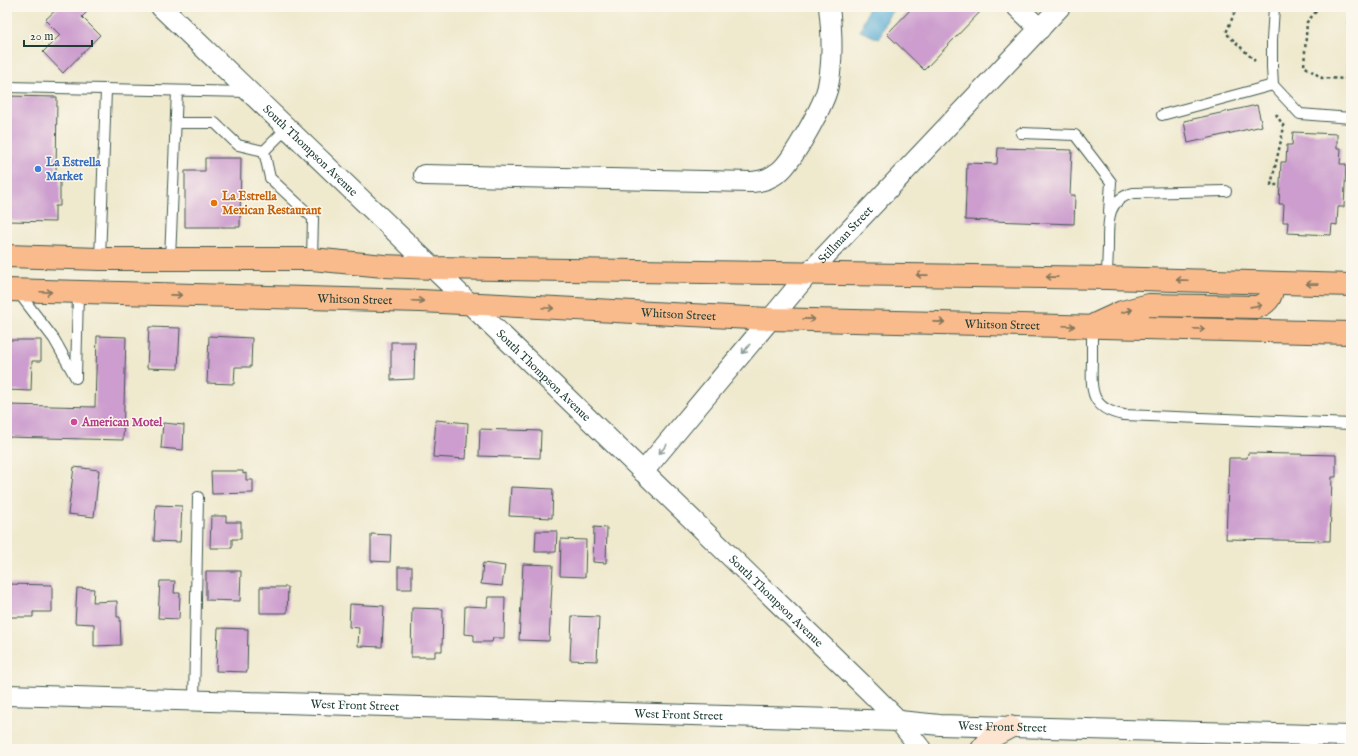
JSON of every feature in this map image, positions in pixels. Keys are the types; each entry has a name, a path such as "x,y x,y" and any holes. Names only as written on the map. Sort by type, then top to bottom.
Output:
{"main road":[{"path":"7,256 100,259 312,259 384,266 434,268 1107,278 1351,285"},
{"path":"1092,326 1122,312 1149,305 1257,307 1266,304 1271,296 1274,283"},
{"name":"Whitson Street","path":"12,290 78,293 421,301 770,319 1351,333"}],"street":[{"name":"South Thompson Avenue","path":"161,7 434,268 899,721 921,749"},
{"path":"424,175 745,182 766,180 782,170 824,101 830,75 830,7"},
{"path":"1017,7 1040,29"},
{"name":"Stillman Street","path":"643,472 808,274 1060,7"},
{"name":"West Front Street","path":"7,695 194,702 899,721 940,725 1351,736"},
{"path":"982,749 993,736 1010,727"}],"lane":[{"path":"1274,7 1272,40 1273,85 1300,114 1351,118"},
{"path":"1162,115 1273,85"},
{"path":"7,87 250,92"},
{"path":"100,259 106,90"},
{"path":"170,259 177,91"},
{"path":"176,123 215,123 238,145 264,151"},
{"path":"264,151 287,128"},
{"path":"1022,133 1075,135 1111,182 1108,220 1107,278"},
{"path":"264,151 270,178 313,218 312,259"},
{"path":"1108,220 1113,206 1119,199 1125,195 1133,193 1226,192"},
{"path":"12,290 54,339 76,380 78,293"},
{"path":"1092,326 1091,382 1093,392 1097,401 1104,408 1113,413 1124,415 1351,424"},
{"path":"194,702 198,497"}],"path":[{"path":"1320,7 1306,22 1304,66 1322,78 1351,79"}],"water":[{"path":"869,7 896,7 888,17 879,39 860,31"}],"building":[{"path":"59,7 83,7 88,11 82,17 100,35 63,73 43,52 60,35 45,20"},
{"path":"913,7 981,7 983,9 924,70 887,34"},
{"path":"1348,16 1351,16 1351,73 1347,73"},
{"path":"7,96 57,97 56,175 60,175 60,206 55,206 55,222 7,221"},
{"path":"1257,105 1262,126 1188,143 1184,121"},
{"path":"1293,132 1337,134 1337,148 1341,148 1340,164 1346,164 1344,207 1338,207 1337,225 1332,224 1331,235 1287,233 1288,222 1283,222 1284,204 1279,204 1281,162 1286,162 1287,145 1292,145"},
{"path":"998,148 1072,150 1070,195 1075,195 1074,224 965,220 967,163 997,164"},
{"path":"205,158 241,158 240,227 185,227 185,171 205,171"},
{"path":"149,327 180,328 178,369 147,368"},
{"path":"97,336 126,337 123,440 7,437 7,405 95,407"},
{"path":"209,336 252,338 251,367 235,367 234,384 207,383"},
{"path":"7,340 41,340 41,361 32,361 31,391 7,390"},
{"path":"391,342 415,342 414,379 391,380"},
{"path":"436,420 468,423 466,459 433,457"},
{"path":"163,423 184,425 183,450 161,448"},
{"path":"480,429 541,431 540,458 479,456"},
{"path":"1248,453 1336,455 1336,477 1332,477 1330,541 1226,539 1229,458 1247,458"},
{"path":"74,467 99,470 94,517 68,514"},
{"path":"211,471 243,471 243,474 246,473 246,480 253,480 253,493 212,494"},
{"path":"511,487 553,489 552,518 509,516"},
{"path":"156,505 182,506 180,542 154,541"},
{"path":"211,516 226,516 226,522 241,522 241,539 232,539 232,548 210,548"},
{"path":"594,527 607,528 606,563 593,562"},
{"path":"536,531 557,531 556,552 535,552"},
{"path":"371,534 391,535 390,562 371,561"},
{"path":"561,539 586,540 585,577 560,576"},
{"path":"483,563 505,566 502,586 481,584"},
{"path":"523,564 553,565 549,641 519,640"},
{"path":"398,567 412,567 412,589 398,589"},
{"path":"206,571 241,571 240,601 206,600"},
{"path":"160,581 175,581 174,593 180,593 179,619 158,618"},
{"path":"7,584 52,585 52,612 33,612 33,617 7,617"},
{"path":"260,587 288,587 287,613 260,613"},
{"path":"77,588 94,589 93,602 117,601 117,617 120,617 121,645 94,646 94,624 75,623"},
{"path":"488,597 505,597 504,638 493,638 492,642 474,642 474,635 464,634 465,606 487,607"},
{"path":"350,604 384,606 382,647 358,646 359,628 349,627"},
{"path":"412,608 443,609 442,651 435,651 435,657 411,657"},
{"path":"572,616 599,617 597,661 570,660"},
{"path":"218,628 248,629 247,672 216,671"}],"place":[{"name":"La Estrella Market","path":"38,169"},
{"name":"La Estrella Mexican Restaurant","path":"214,203"},
{"name":"American Motel","path":"74,422"}]}
